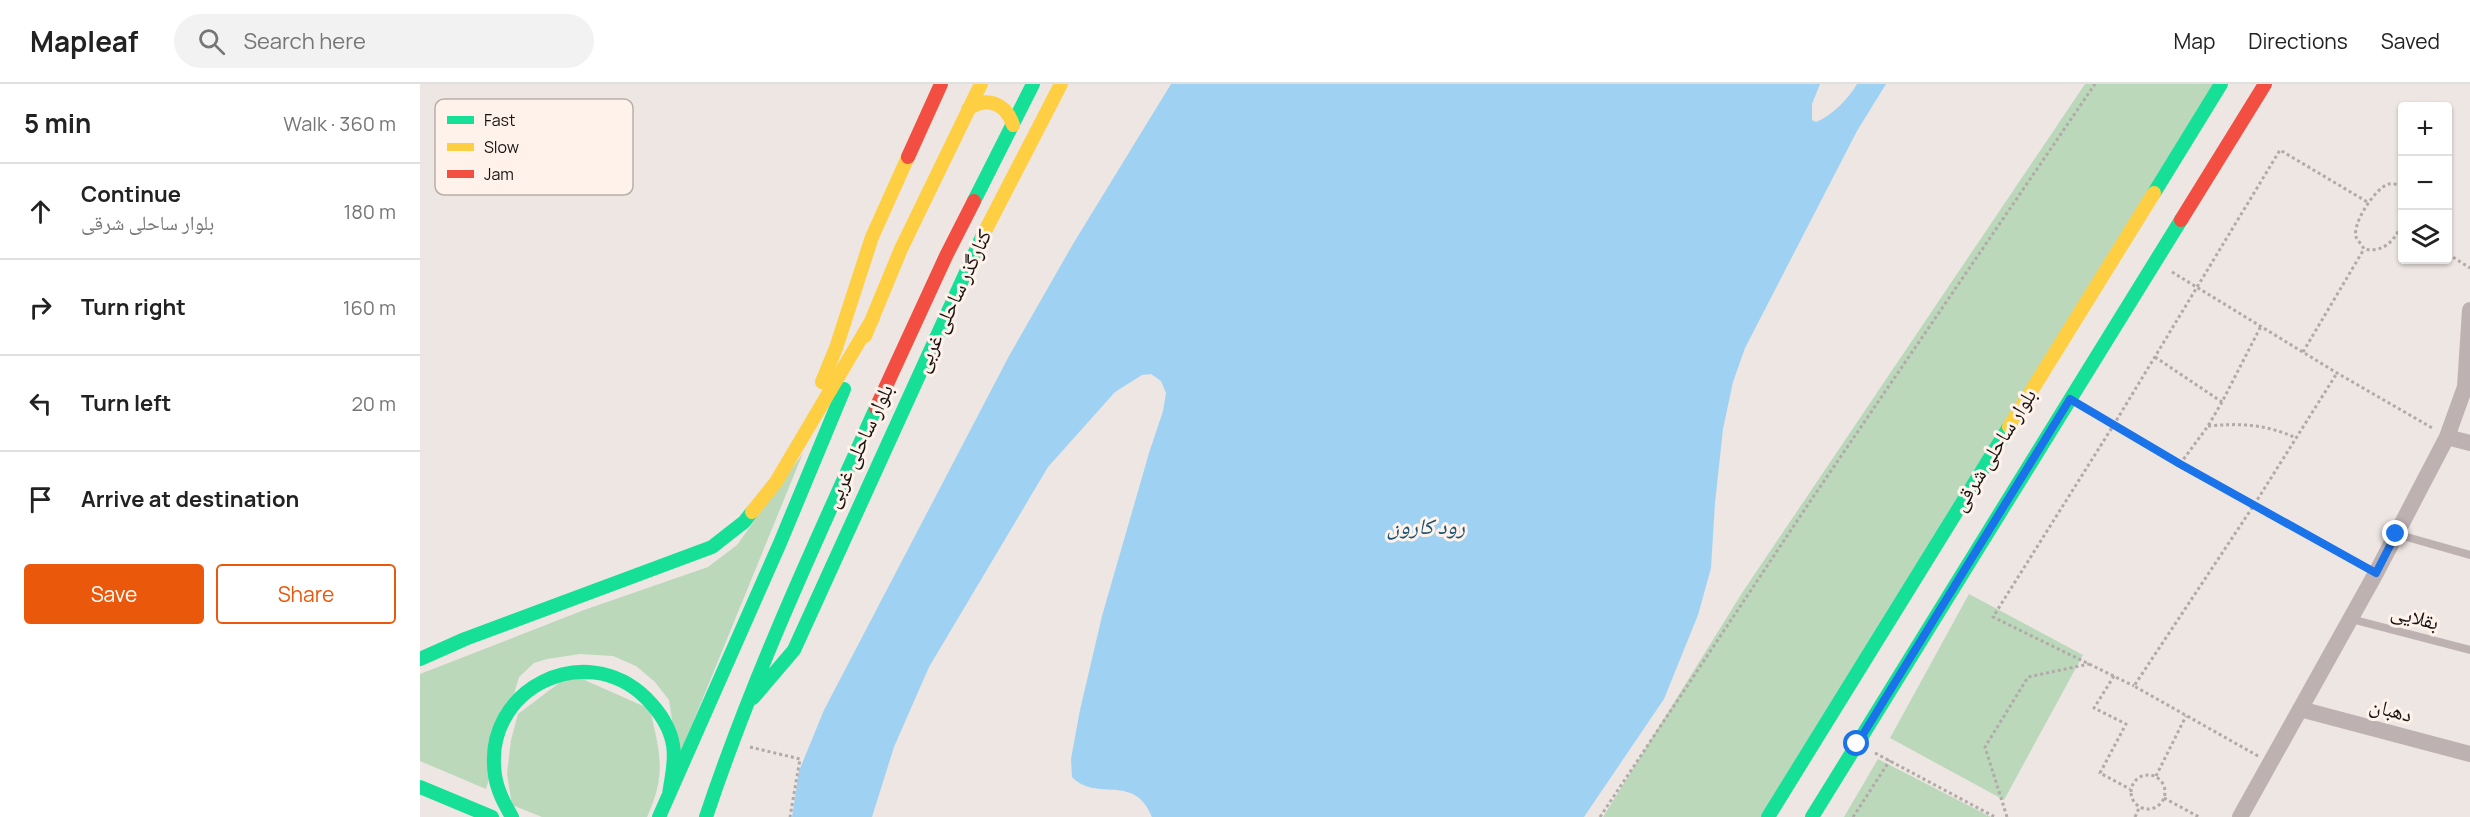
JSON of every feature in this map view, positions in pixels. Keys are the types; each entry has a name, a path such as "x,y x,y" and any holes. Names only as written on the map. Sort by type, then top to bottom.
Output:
{"main road":[{"path":"792,456 836,348 872,237 940,84"},
{"name":"بلوار ساحلی غربی","path":"660,817 780,543 901,249 981,84"},
{"name":"بلوار ساحلی غربی","path":"706,817 731,742 784,610 946,256 1033,84"},
{"name":"کنارگذر ساحلی غربی","path":"745,706 794,650 983,234 1061,84"},
{"name":"بلوار ساحلی شرقی","path":"1768,817 2222,84"},
{"name":"بلوار ساحلی شرقی","path":"1812,817 2070,399 2117,305 2155,261 2265,84"},
{"path":"968,109 984,101 996,103 1006,109 1013,125"},
{"path":"2094,289 2117,305"},
{"path":"420,659 465,639 712,547 744,522 776,482 873,318"},
{"path":"512,817 501,802 492,770 495,738 509,709 533,686 563,673 596,672 627,682 653,703 669,731 675,763 669,795"},
{"path":"420,788 492,817"}],"street":[{"path":"2240,817 2351,619 2448,437 2465,387 2469,320"},
{"path":"2448,437 2470,443"},
{"name":"دهبان","path":"2300,709 2470,754"}],"lane":[{"path":"2396,534 2470,555"},
{"name":"بقلایی","path":"2351,619 2470,650"}],"path":[{"path":"1600,817 1805,509 2095,84"},
{"path":"2270,763 2134,686 1993,617 2113,426 2280,150 2369,203"},
{"path":"2398,185 2387,184 2378,190 2356,226 2356,236 2364,249 2375,251 2393,241 2398,233"},
{"path":"2303,352 2364,249"},
{"path":"2452,257 2470,268"},
{"path":"2155,261 2337,373 2448,437"},
{"path":"2180,464 2208,426 2261,326"},
{"path":"2155,357 2222,402"},
{"path":"2134,686 2254,505 2337,373"},
{"path":"2070,399 2113,426 2376,573"},
{"path":"2208,426 2244,423 2262,426 2296,438"},
{"path":"2007,817 1985,747 2028,677 2090,664"},
{"path":"2114,676 2094,708 2126,724 2100,773 2130,789 2134,803 2140,807 2154,808 2164,798 2163,783 2156,776 2145,774 2138,777 2130,789"},
{"path":"2156,776 2186,716"},
{"path":"731,742 800,759 790,817"},
{"path":"1857,744 1995,817"},
{"path":"1853,817 1890,760"},
{"path":"2164,798 2199,817"},
{"path":"2135,817 2140,807"},
{"path":"1984,817 1986,813"}],"green space":[{"path":"2085,84 2222,84 1768,817 1603,817 1742,593"},
{"path":"803,453 678,759 669,700 655,682 636,666 613,656 580,654 534,663 519,677 486,789 420,761 420,674 584,610 708,567 737,545"},
{"path":"1969,594 2083,655 2004,800 1890,738"},
{"path":"571,674 650,709 660,763 657,788 647,817 542,817 512,805 507,774 511,740 518,714"},
{"path":"1878,759 1991,817 1844,817"}],"water":[{"name":"رود کارون","path":"1171,84 1820,84 1812,104 1812,120 1816,122 1840,106 1857,84 1886,84 1857,131 1745,348 1733,382 1723,429 1711,568 1698,615 1664,699 1584,817 1152,817 1144,803 1135,795 1125,791 1093,788 1072,777 1071,759 1080,710 1102,616 1163,411 1166,393 1161,381 1151,374 1142,375 1115,392 1048,467 929,667 894,747 872,817 792,817 799,771 824,710 1009,356 1073,244"}],"traffic: fast":[{"path":"974,201 1033,84"},
{"path":"2154,193 2221,84"},
{"path":"1812,817 2181,220"},
{"path":"753,698 794,650 982,237"},
{"path":"659,817 780,543 844,389"},
{"path":"706,817 764,661 876,408"},
{"path":"1768,817 2009,427"},
{"path":"420,659 465,639 712,547 744,522 752,512"},
{"path":"512,817 499,791 495,775 495,745 505,718 521,697 543,682 568,673 595,673 621,681 646,698 655,708 672,738 674,764 669,795"},
{"path":"420,787 492,817"}],"traffic: slow":[{"path":"865,336 901,249 981,84"},
{"path":"982,237 1061,84"},
{"path":"968,109 982,103 995,104 1006,111 1013,125"},
{"path":"822,382 836,348 872,237 908,157"},
{"path":"2009,427 2154,193"},
{"path":"752,512 776,482 873,318"}],"traffic: jam":[{"path":"908,157 941,84"},
{"path":"2181,220 2265,84"},
{"path":"876,408 974,201"}],"route":[{"path":"1857,744 2070,399 2113,426 2376,573 2396,534"}]}
